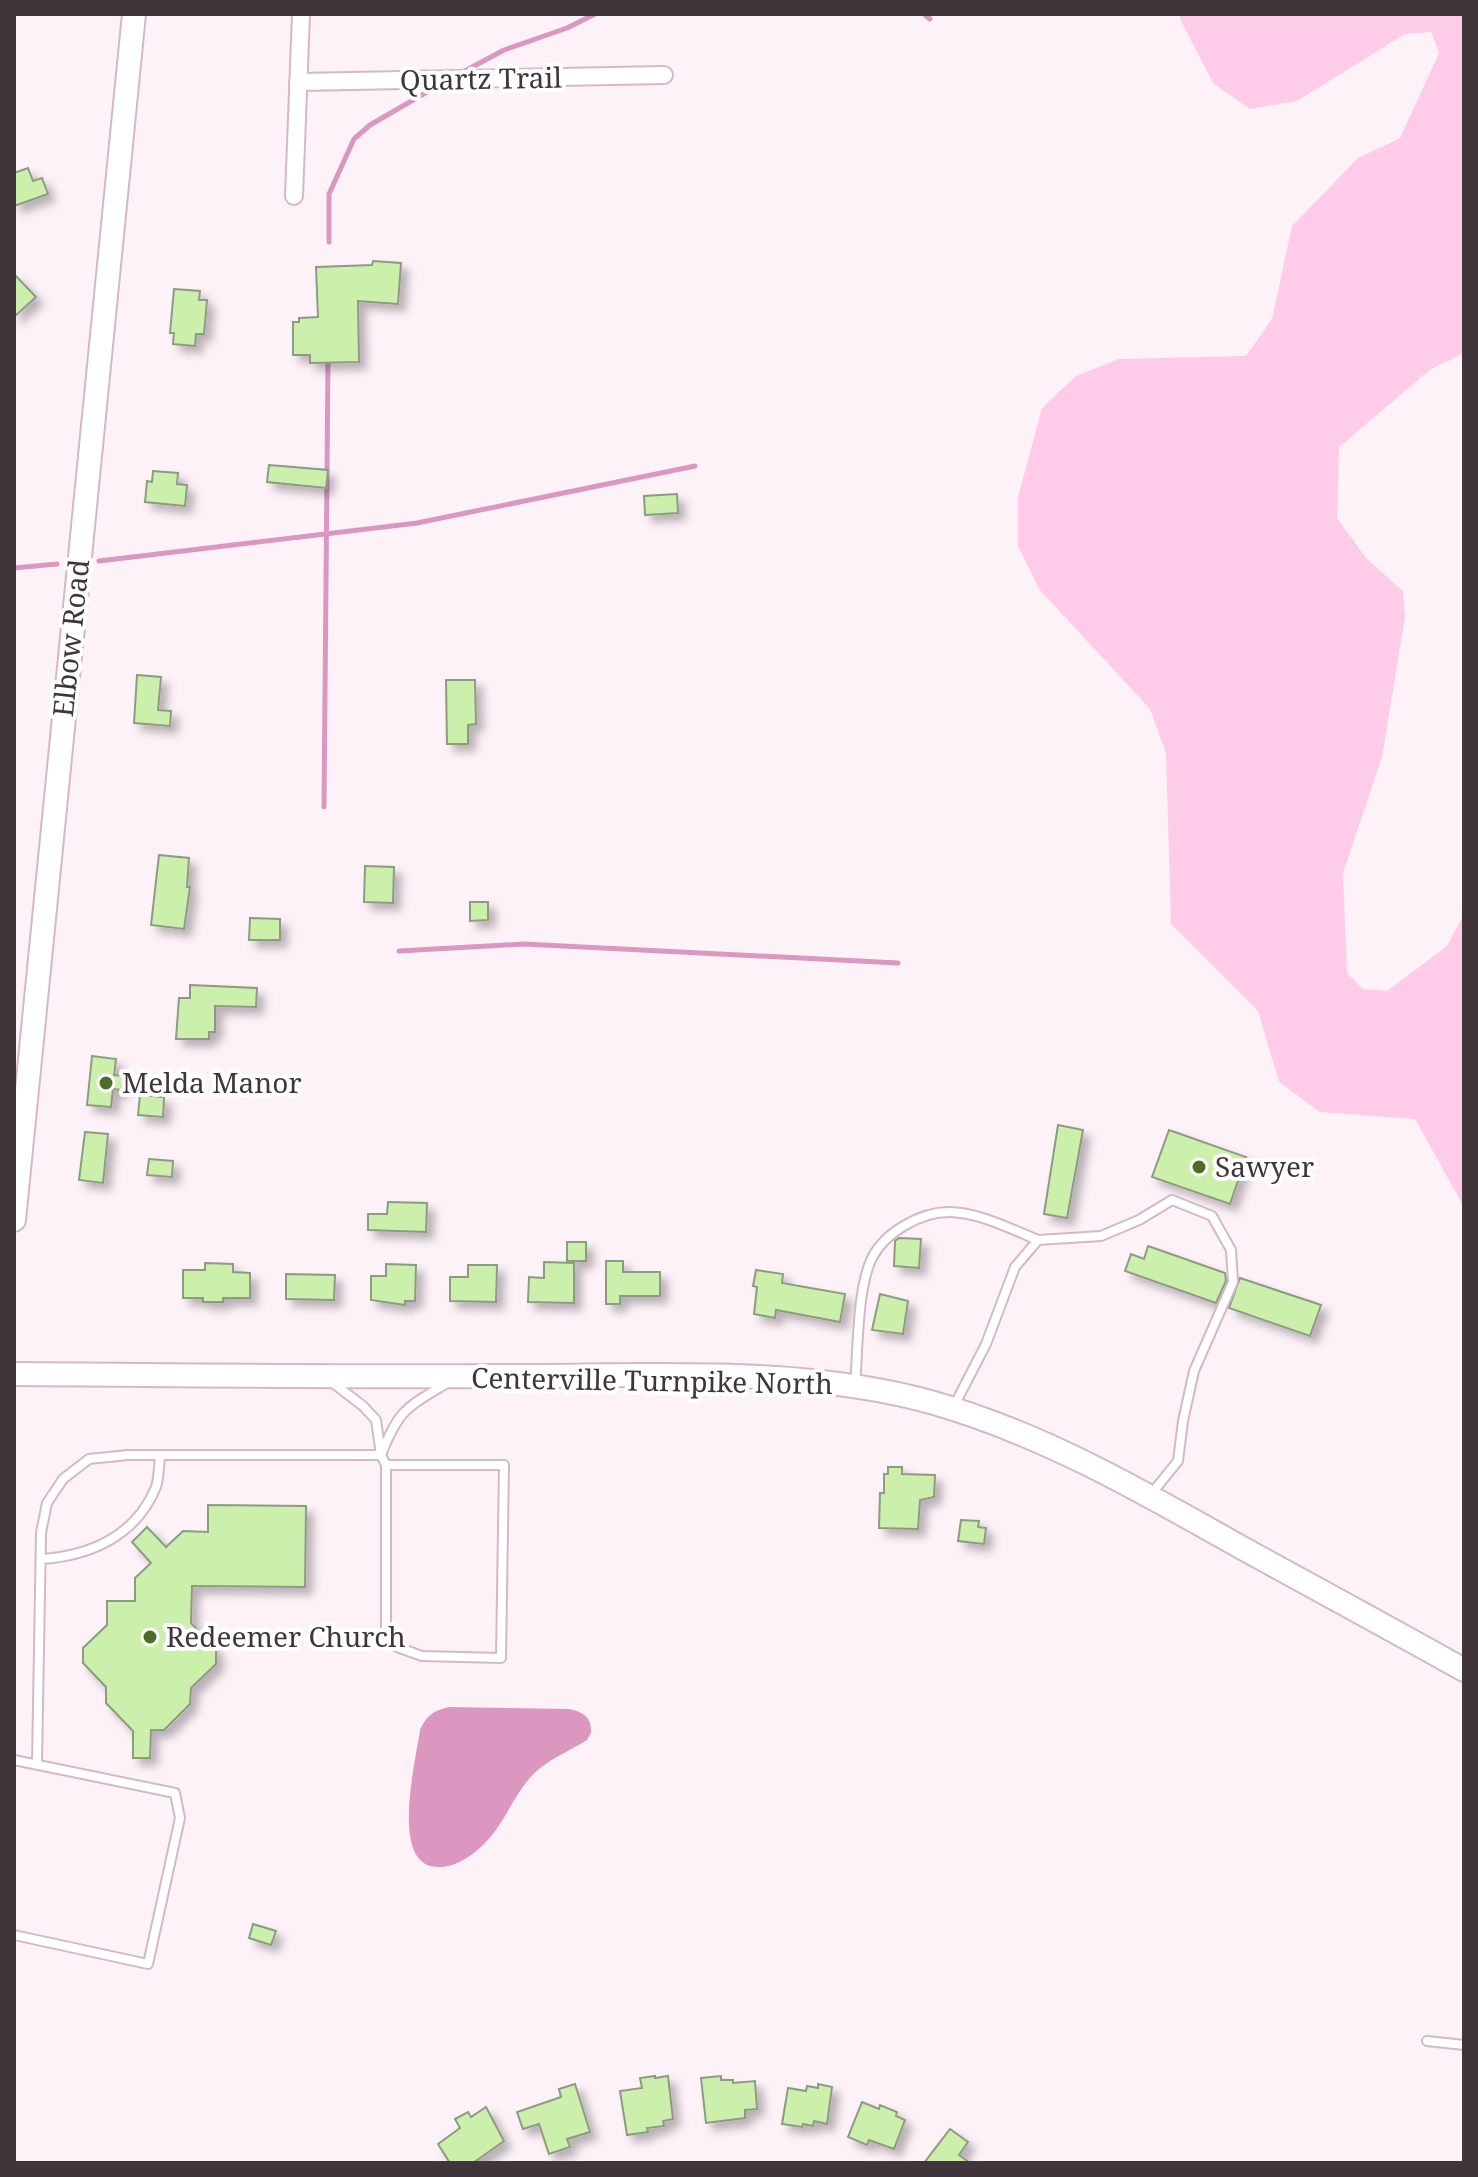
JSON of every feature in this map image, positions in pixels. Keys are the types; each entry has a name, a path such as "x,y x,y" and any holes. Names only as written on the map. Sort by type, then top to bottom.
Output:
{"main road":[{"name":"Elbow Road","path":"126,14 129,56"},
{"name":"Elbow Road","path":"14,1220 134,14"},
{"name":"Centerville Turnpike North","path":"14,1374 750,1377 855,1387 920,1400 999,1423 1056,1447 1150,1495 1464,1670"}],"street":[{"path":"294,196 301,14"},
{"name":"Quartz Trail","path":"298,82 664,75"}],"lane":[{"path":"855,1387 867,1276 873,1257 886,1240 905,1224 949,1212 1004,1226 1038,1240 1101,1236 1139,1220 1172,1200 1212,1216 1231,1250 1233,1282 1194,1371 1178,1461 1150,1495"},
{"path":"952,1409 986,1344 1015,1267 1038,1240"},
{"path":"381,1455 397,1418 423,1396 455,1376"},
{"path":"326,1377 376,1420 381,1455 386,1465 386,1630 397,1647 422,1656 501,1658 504,1465 386,1465"},
{"path":"37,1764 41,1533 47,1503 63,1479 89,1459 381,1455"},
{"path":"41,1559 68,1558 90,1551 115,1537 140,1514 156,1486 160,1456"},
{"path":"14,1760 175,1793 180,1818 148,1964 14,1935"},
{"path":"1427,2041 1464,2045"}],"shaded area":[{"path":"1181,14 1464,14 1464,353 1431,369 1339,447 1337,518 1366,558 1403,591 1405,617 1382,757 1343,873 1347,973 1363,989 1387,991 1447,946 1464,914 1464,1207 1415,1119 1320,1112 1279,1082 1258,1011 1171,924 1166,753 1150,709 1039,589 1018,546 1018,497 1042,408 1076,376 1119,359 1246,356 1272,319 1292,226 1358,158 1400,138 1439,53 1431,32 1405,34 1297,101 1250,109 1213,83 1180,19"},
{"path":"449,1707 569,1709 586,1716 591,1733 587,1740 531,1777 480,1848 457,1863 437,1867 422,1862 414,1849 409,1831 409,1809 420,1730 431,1714"}],"building":[{"path":"28,168 33,181 42,178 48,194 14,206 14,173"},
{"path":"373,261 401,263 398,304 358,301 359,362 310,363 310,355 293,355 293,322 299,322 299,318 318,317 316,267 372,265"},
{"path":"14,274 36,297 14,317"},
{"path":"174,289 200,291 199,300 207,300 204,334 196,334 195,346 173,344 174,333 170,333"},
{"path":"269,465 328,470 326,488 267,482"},
{"path":"153,471 178,473 177,484 187,485 185,506 145,502 147,481 152,482"},
{"path":"677,494 678,513 645,515 644,496"},
{"path":"137,675 161,677 158,710 171,711 170,726 134,723"},
{"path":"446,680 475,680 476,724 468,725 468,744 447,744"},
{"path":"159,855 189,858 187,887 190,887 184,929 151,925"},
{"path":"365,866 394,867 393,903 364,902"},
{"path":"470,902 488,902 488,920 470,921"},
{"path":"250,918 280,919 280,940 249,940"},
{"path":"190,985 257,988 256,1007 215,1006 215,1032 209,1032 209,1039 176,1039 179,998 190,998"},
{"name":"Melda Manor","path":"92,1056 116,1059 114,1075 124,1076 122,1090 113,1089 111,1107 87,1105"},
{"path":"140,1095 164,1097 163,1117 138,1115"},
{"path":"1058,1125 1083,1130 1067,1218 1044,1214"},
{"name":"Sawyer","path":"1169,1130 1246,1157 1230,1204 1152,1177"},
{"path":"85,1132 108,1134 103,1183 79,1180"},
{"path":"149,1159 173,1161 172,1177 147,1175"},
{"path":"388,1202 427,1203 426,1232 368,1230 368,1214 387,1214"},
{"path":"899,1238 921,1239 919,1268 894,1266 895,1241"},
{"path":"567,1242 586,1242 586,1261 567,1261"},
{"path":"1148,1246 1225,1273 1226,1281 1216,1303 1125,1271 1131,1254 1144,1259"},
{"path":"606,1261 623,1261 623,1272 660,1272 660,1296 620,1296 620,1304 606,1304"},
{"path":"544,1262 574,1263 574,1303 528,1302 529,1277 544,1278"},
{"path":"205,1263 233,1264 233,1272 250,1273 250,1298 203,1302 203,1298 183,1298 183,1270 205,1270"},
{"path":"386,1264 416,1265 415,1301 405,1301 405,1305 371,1300 371,1276 386,1276"},
{"path":"468,1265 497,1265 496,1302 450,1301 450,1277 468,1277"},
{"path":"756,1270 783,1274 782,1283 845,1294 840,1322 776,1310 775,1318 754,1314"},
{"path":"286,1274 335,1275 334,1300 286,1299"},
{"path":"1240,1278 1321,1305 1310,1336 1229,1308"},
{"path":"880,1294 908,1301 903,1334 872,1330"},
{"path":"888,1467 902,1467 902,1474 935,1475 934,1497 920,1500 918,1529 879,1528 880,1493 884,1493 884,1474 888,1474"},
{"name":"Redeemer Church","path":"208,1505 306,1506 305,1587 192,1586 191,1623 216,1650 216,1664 191,1688 190,1704 164,1730 151,1730 150,1758 133,1758 133,1731 106,1703 106,1687 83,1663 83,1648 107,1625 107,1601 135,1601 135,1578 151,1563 132,1542 147,1527 166,1547 183,1531 208,1532"},
{"path":"961,1520 979,1521 978,1527 986,1528 984,1544 958,1541"},
{"path":"253,1924 276,1931 271,1945 249,1938"},
{"path":"668,2076 673,2119 663,2121 664,2126 647,2128 648,2132 627,2135 620,2091 642,2088 640,2078"},
{"path":"721,2076 721,2080 733,2080 733,2083 755,2081 757,2109 745,2110 745,2118 706,2123 701,2078"},
{"path":"575,2084 590,2132 567,2139 570,2147 549,2154 539,2124 523,2129 517,2112 561,2097 559,2089"},
{"path":"818,2084 832,2087 827,2124 814,2121 813,2126 803,2124 802,2127 782,2124 788,2088 806,2091 807,2086 818,2088"},
{"path":"862,2102 897,2112 896,2116 905,2120 894,2149 869,2140 867,2145 848,2137"},
{"path":"486,2107 504,2141 473,2163 450,2163 438,2144 460,2128 455,2119 468,2112 471,2117"},
{"path":"950,2129 968,2142 959,2155 970,2163 924,2163"}],"waterway":[{"path":"461,73 504,50 567,28 595,14"},
{"path":"924,14 930,19"},
{"path":"329,242 329,194 354,139 370,125 439,85"},
{"path":"324,807 328,360"},
{"path":"99,561 417,523 695,466"},
{"path":"14,568 57,564"},
{"path":"399,951 524,944 898,963"}],"place":[{"name":"Melda Manor","path":"106,1083"},
{"name":"Sawyer","path":"1199,1167"},
{"name":"Redeemer Church","path":"150,1637"}]}
